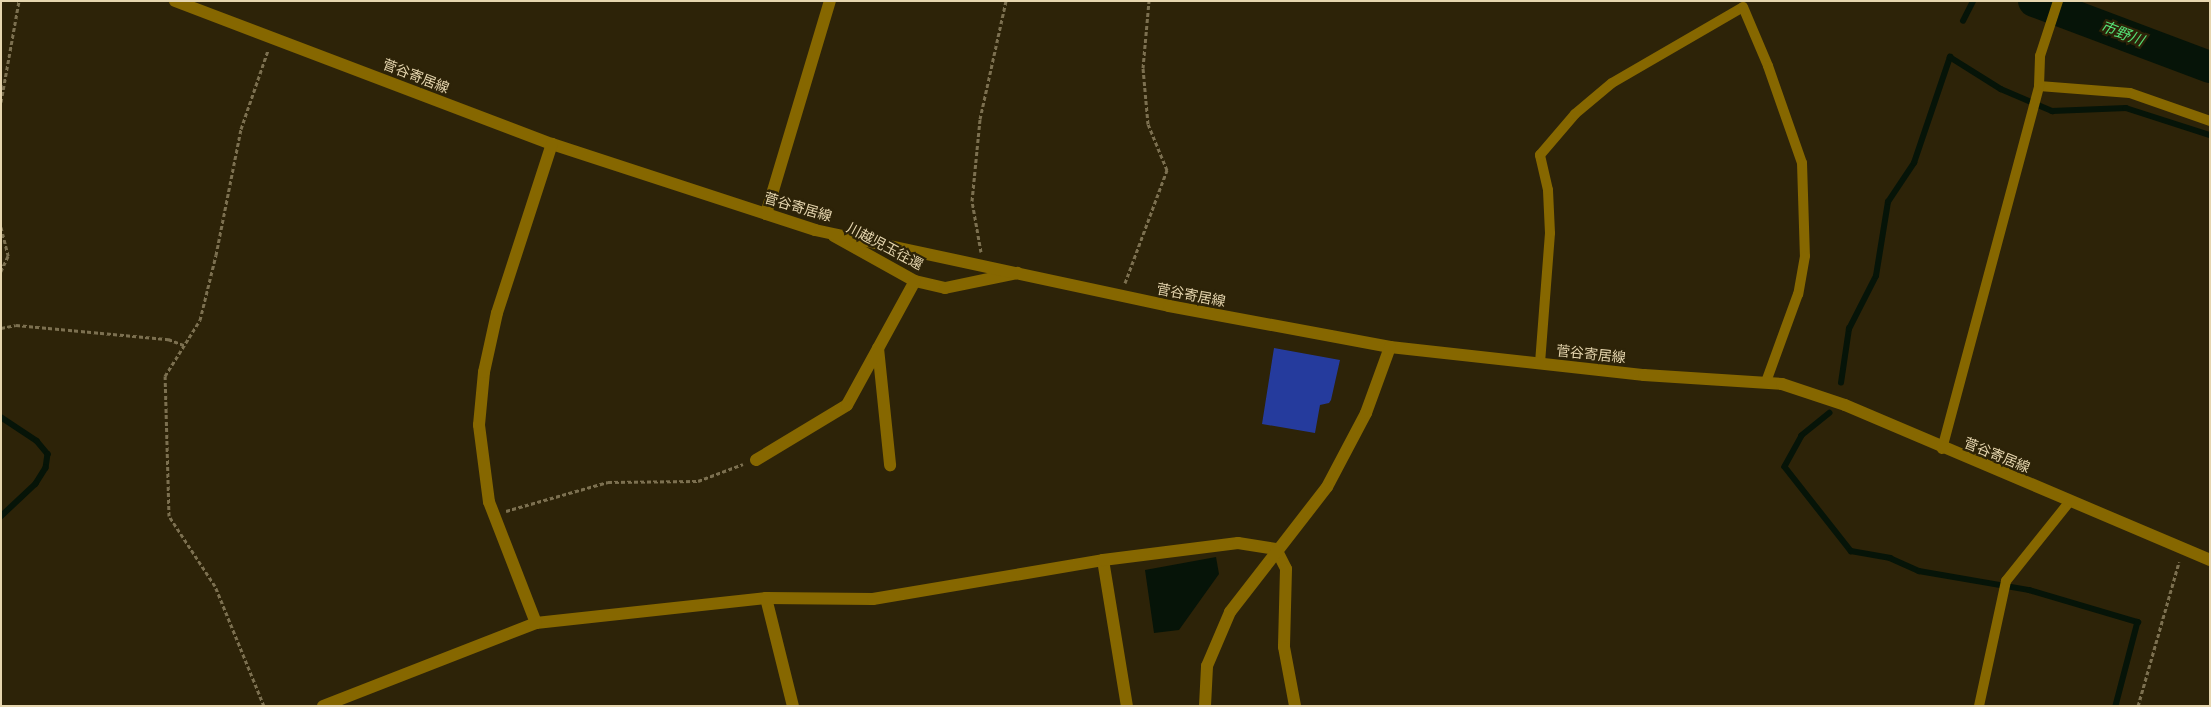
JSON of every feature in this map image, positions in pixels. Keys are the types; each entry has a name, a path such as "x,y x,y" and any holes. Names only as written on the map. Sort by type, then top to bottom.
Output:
{"street":[{"name":"菅谷寄居線","path":"175,1 552,144 827,232 1120,296 1390,347 1644,375 1766,382 1845,405 1942,449 2210,560"},
{"path":"766,214 830,1"},
{"path":"536,623 494,514 479,425 484,372 497,313 552,144"},
{"name":"川越児玉往還","path":"827,232 915,280 946,288 1017,273"},
{"path":"756,460 847,406 915,280"},
{"path":"1205,706 1207,666 1215,641 1230,612 1276,549 1327,487 1350,448 1390,347"},
{"path":"878,348 890,465"},
{"path":"323,706 536,623 766,598 873,599 1103,560 1238,543 1276,549"},
{"path":"1276,549 1286,568 1284,647 1295,706"},
{"path":"1103,560 1127,706"},
{"path":"766,598 793,706"}],"lane":[{"path":"1942,449 2039,86 2040,56 2058,1"},
{"path":"1540,363 1550,233 1548,190 1540,154 1575,114 1612,83 1742,8 1768,66 1802,163 1805,256 1798,294 1766,382"},
{"path":"2039,86 2130,93 2210,122"},
{"path":"1980,706 2006,581 2070,501"}],"path":[{"path":"1,102 19,1"},
{"path":"983,266 972,201 980,119 1006,1"},
{"path":"1120,296 1167,170 1148,124 1143,68 1149,1"},
{"path":"264,706 215,586 169,516 165,376 200,320 216,255 241,129 272,38"},
{"path":"1,227 8,256 1,271"},
{"path":"1,328 25,325 168,339 184,344"},
{"path":"494,514 608,482 698,481 756,460"},
{"path":"2138,706 2182,549"}],"shaded area":[{"path":"1216,557 1219,574 1179,630 1154,633 1145,570"}],"building":[{"path":"1274,348 1340,360 1331,400 1329,403 1320,405 1315,433 1262,424"}],"waterway":[{"path":"1963,21 1973,1"},
{"name":"市野川","path":"2034,1 2210,67"},
{"path":"1841,383 1849,329 1876,276 1888,202 1914,163 1950,57 2001,89 2052,111 2126,108 2210,135"},
{"path":"1830,413 1802,436 1785,467 1851,551 1890,558 1919,571 2029,590 2138,622 2116,706"},
{"path":"1,417 37,441 48,454 46,468 36,484 1,517"}]}
